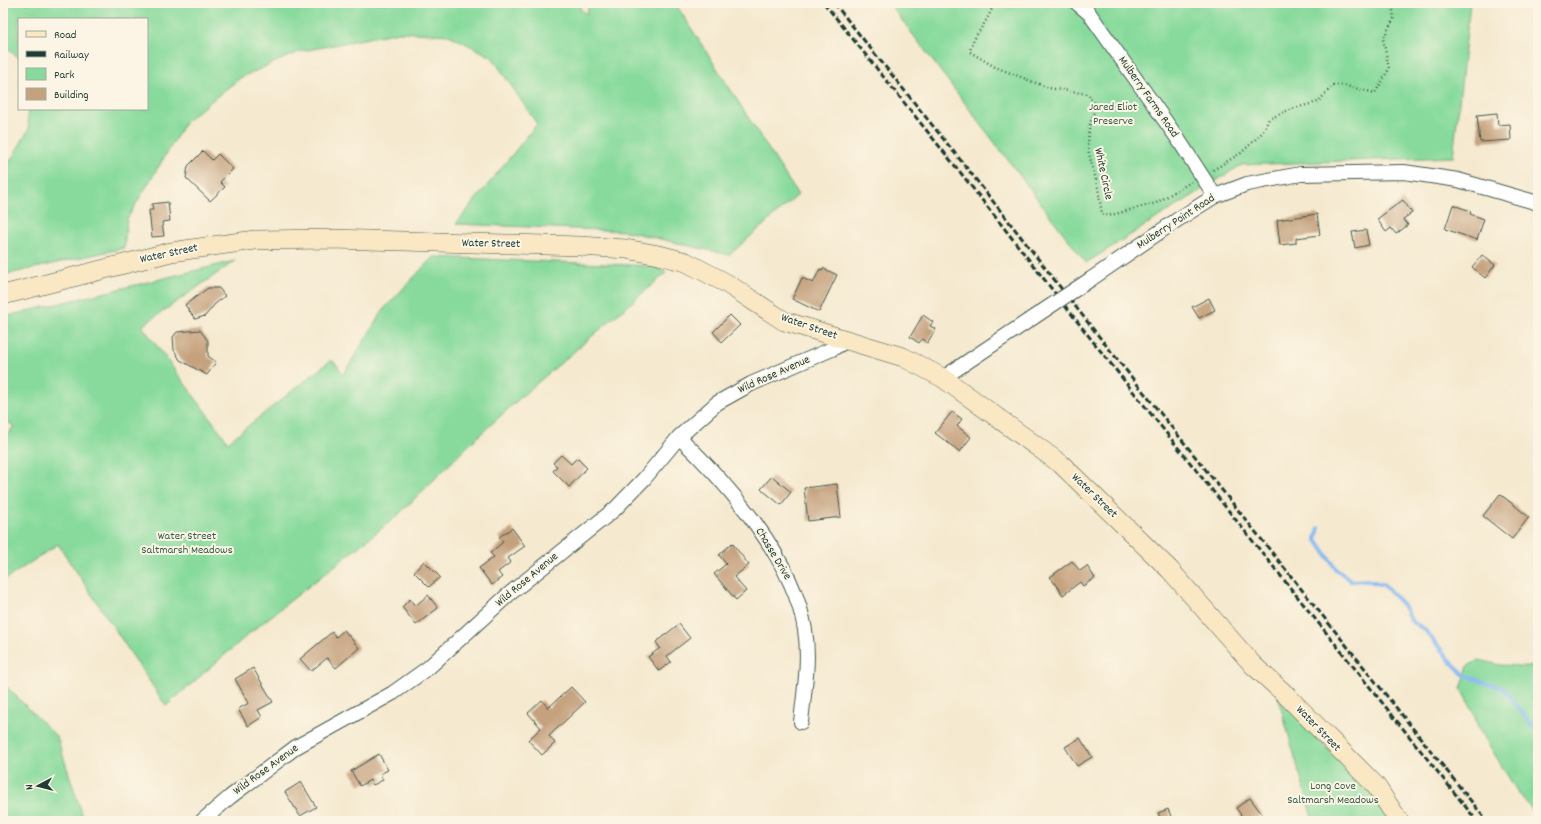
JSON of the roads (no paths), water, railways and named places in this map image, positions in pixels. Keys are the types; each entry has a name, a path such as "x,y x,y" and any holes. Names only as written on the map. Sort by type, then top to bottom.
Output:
{"main road":[{"name":"Water Street","path":"3,295 171,252 255,240 333,239 580,246 626,249 660,255 686,262 726,283 784,321 903,357 944,378 1061,464 1170,570 1253,665 1376,786 1399,821"}],"street":[{"name":"Mulberry Farms Road","path":"1077,3 1089,13 1215,196"},
{"name":"Mulberry Point Road","path":"944,378 1177,220 1215,196 1247,184 1301,174 1404,172 1458,180 1538,202"},
{"name":"Wild Rose Avenue","path":"202,821 236,792 292,750 393,693 428,668 508,596 615,509 644,479 679,437 707,411 733,393 832,349 848,340"},
{"name":"Chasse Drive","path":"679,437 711,471 758,528 787,575 798,604 805,630 806,670 801,722"}],"waterway":[{"path":"1319,528 1316,539 1336,569 1352,581 1366,580 1384,585 1403,605 1412,622 1424,629 1452,663 1465,675 1503,688 1538,733"}],"railway":[{"path":"824,3 1477,821"},
{"path":"834,3 1487,821"}],"park label":[{"name":"Jared Eliot Preserve","path":"1113,114"},
{"name":"Water Street Saltmarsh Meadows","path":"187,543"},
{"name":"Long Cove Saltmarsh Meadows","path":"1333,793"}]}
